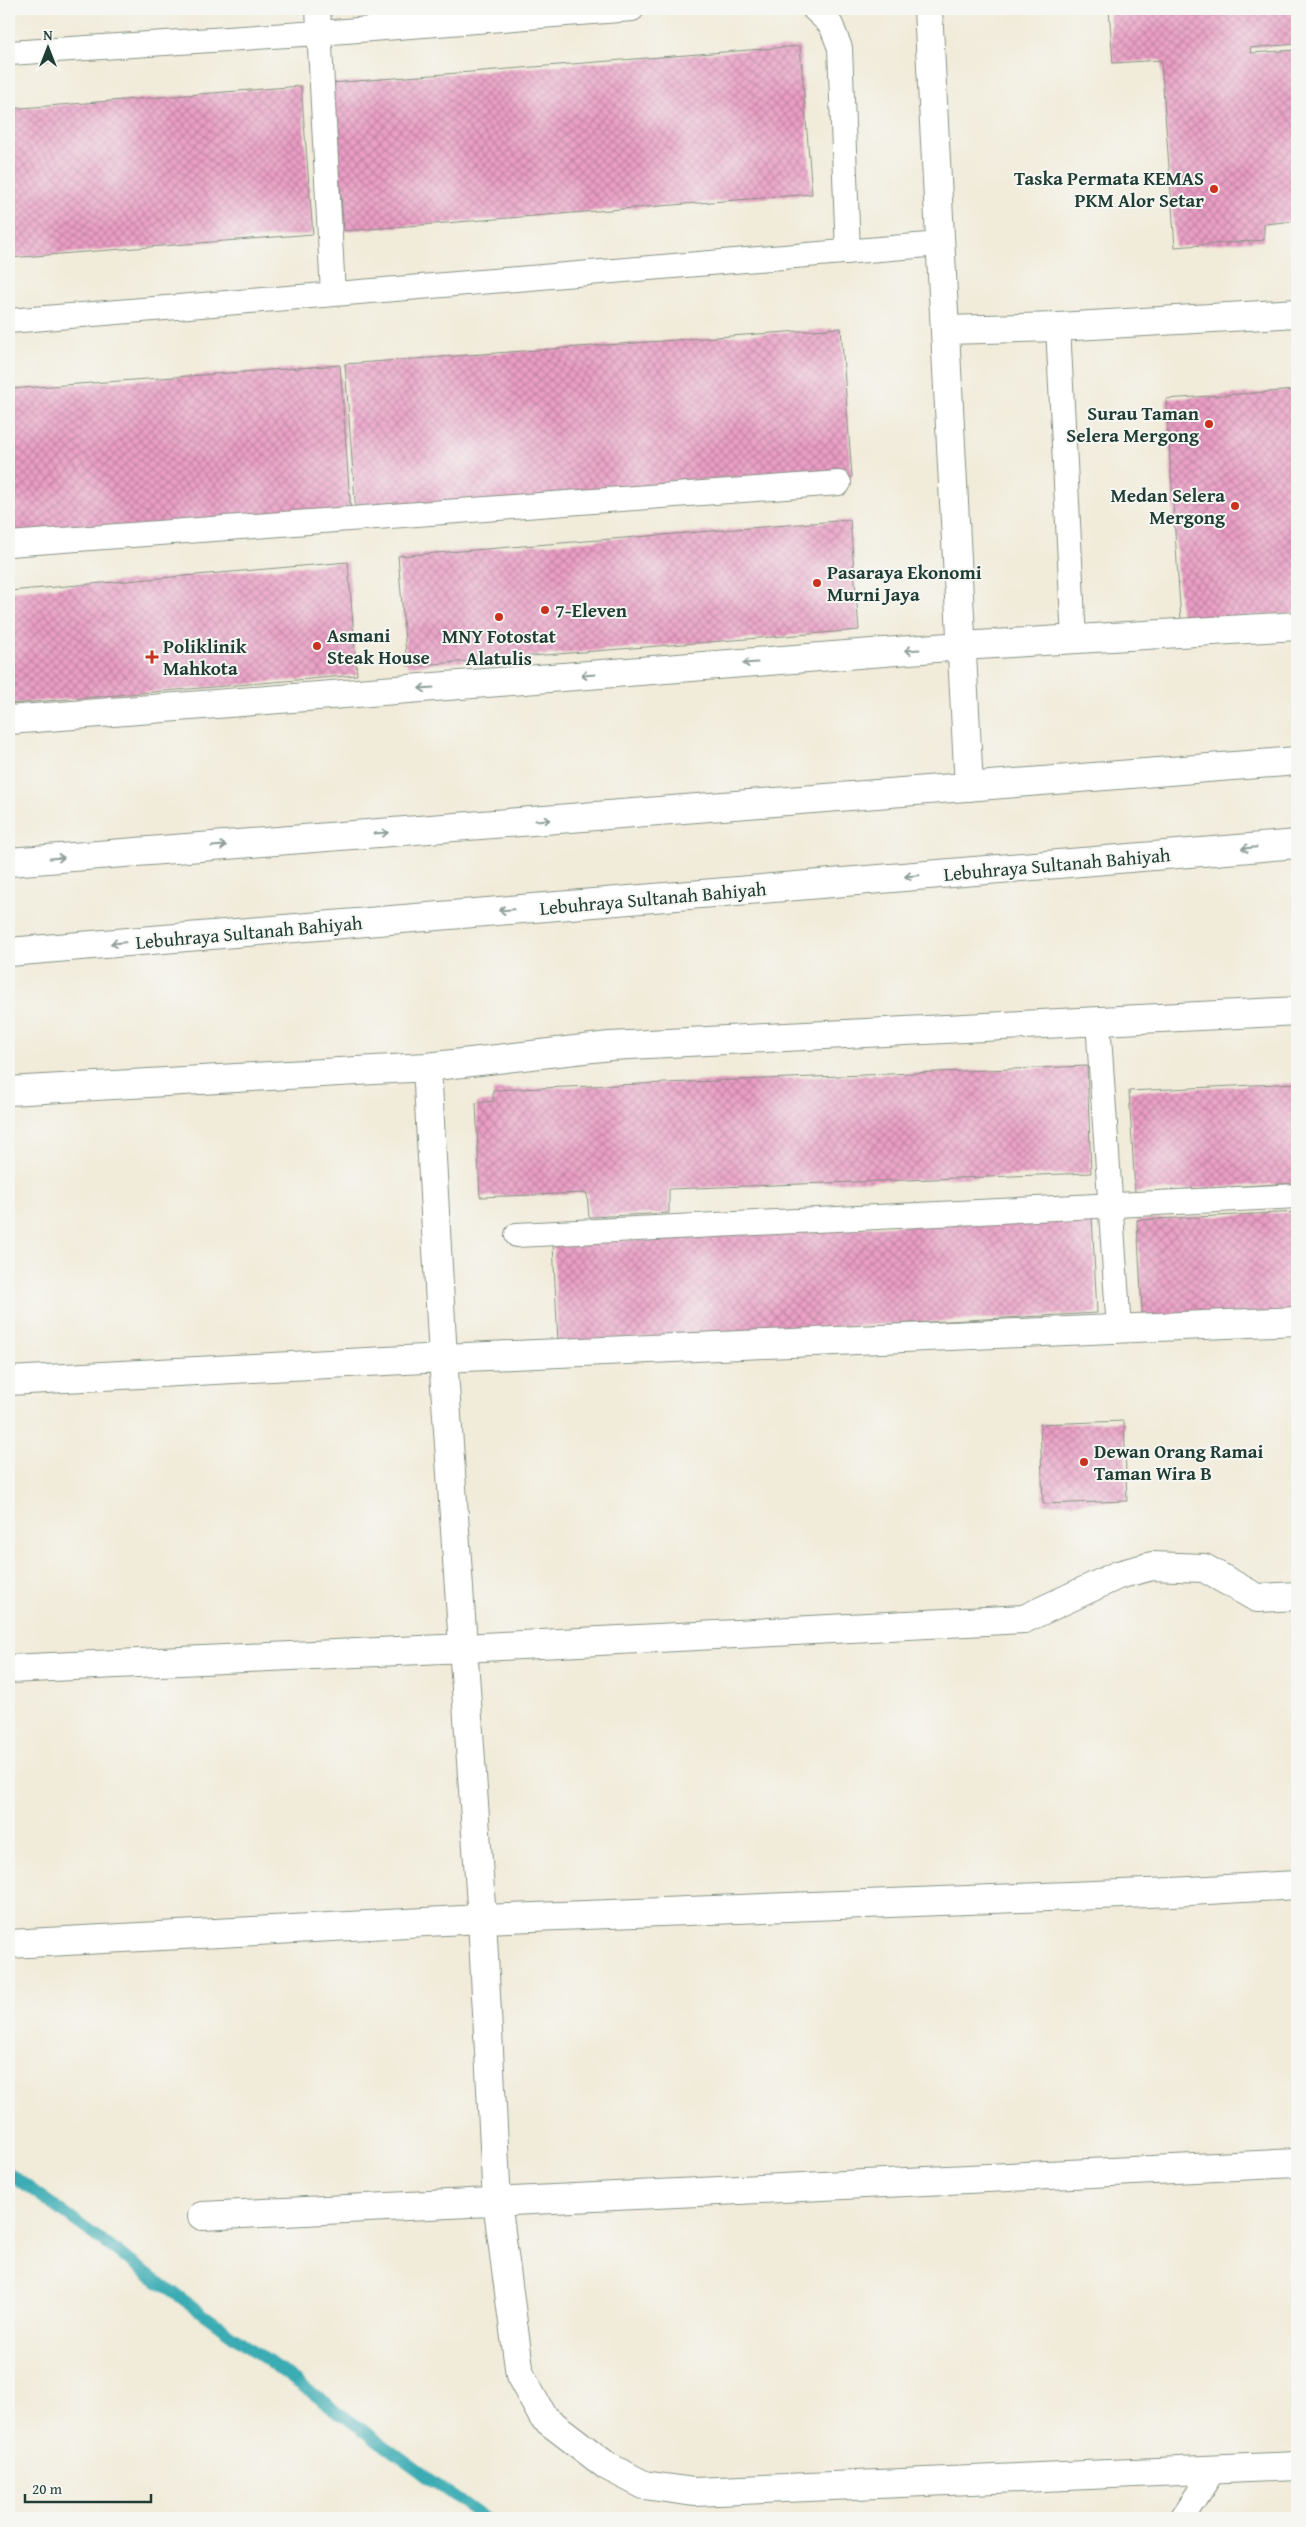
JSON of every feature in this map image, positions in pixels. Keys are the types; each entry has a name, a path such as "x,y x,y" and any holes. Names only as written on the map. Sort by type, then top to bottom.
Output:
{"street":[{"path":"928,9 969,787"},
{"path":"945,330 1058,327 1297,313"},
{"path":"9,720 961,646 1297,626"},
{"path":"9,862 1297,761"},
{"name":"Lebuhraya Sultanah Bahiyah","path":"9,952 1297,844"},
{"path":"9,1091 427,1067 610,1046 1297,1011"},
{"path":"427,1067 443,1358 482,1920 497,2202 520,2375 543,2417 607,2466 644,2485 694,2492 1297,2466"},
{"path":"9,1381 443,1358 1297,1321"},
{"path":"9,1669 1024,1619 1118,1575 1152,1566 1204,1568 1257,1598 1297,1596"},
{"path":"9,1944 482,1920 1173,1892 1297,1885"},
{"path":"202,2216 1297,2163"}],"lane":[{"path":"318,9 332,294"},
{"path":"9,53 319,33 632,9"},
{"path":"814,9 832,25 840,48 848,252"},
{"path":"9,321 940,244"},
{"path":"1058,327 1074,640"},
{"path":"9,544 839,483"},
{"path":"1098,1022 1119,1330"},
{"path":"517,1235 1297,1196"},
{"path":"1182,2518 1213,2471"}],"building":[{"path":"1109,9 1296,9 1297,44 1250,48 1251,53 1297,50 1297,82 1293,83 1297,145 1297,221 1264,224 1264,240 1175,247 1161,60 1113,63"},
{"path":"800,46 812,194 344,231 331,83"},
{"path":"301,86 313,234 9,258 9,109"},
{"path":"841,328 852,477 356,514 345,364"},
{"path":"340,365 351,514 9,539 9,389"},
{"name":"Medan Selera Mergong","path":"1297,390 1297,613 1181,621 1166,399"},
{"path":"850,520 859,630 407,666 398,556"},
{"path":"348,562 357,675 9,704 9,591"},
{"path":"1087,1066 1091,1173 669,1189 669,1213 589,1217 587,1193 480,1197 476,1103 493,1101 493,1090"},
{"path":"1297,1083 1297,1183 1135,1192 1129,1091"},
{"path":"1297,1212 1297,1319 1143,1327 1137,1220"},
{"path":"1092,1215 1097,1313 558,1342 553,1244"},
{"name":"Dewan Orang Ramai Taman Wira B","path":"1124,1421 1127,1501 1043,1504 1040,1424"}],"waterway":[{"path":"9,2173 484,2518"}],"place":[{"name":"Taska Permata KEMAS PKM Alor Setar","path":"1214,189"},
{"name":"Surau Taman Selera Mergong","path":"1209,424"},
{"name":"Medan Selera Mergong","path":"1235,506"},
{"name":"Pasaraya Ekonomi Murni Jaya","path":"817,583"},
{"name":"7-Eleven","path":"545,610"},
{"name":"MNY Fotostat Alatulis","path":"499,617"},
{"name":"Asmani Steak House","path":"317,646"},
{"name":"Poliklinik Mahkota","path":"152,657"},
{"name":"Dewan Orang Ramai Taman Wira B","path":"1084,1462"}]}
